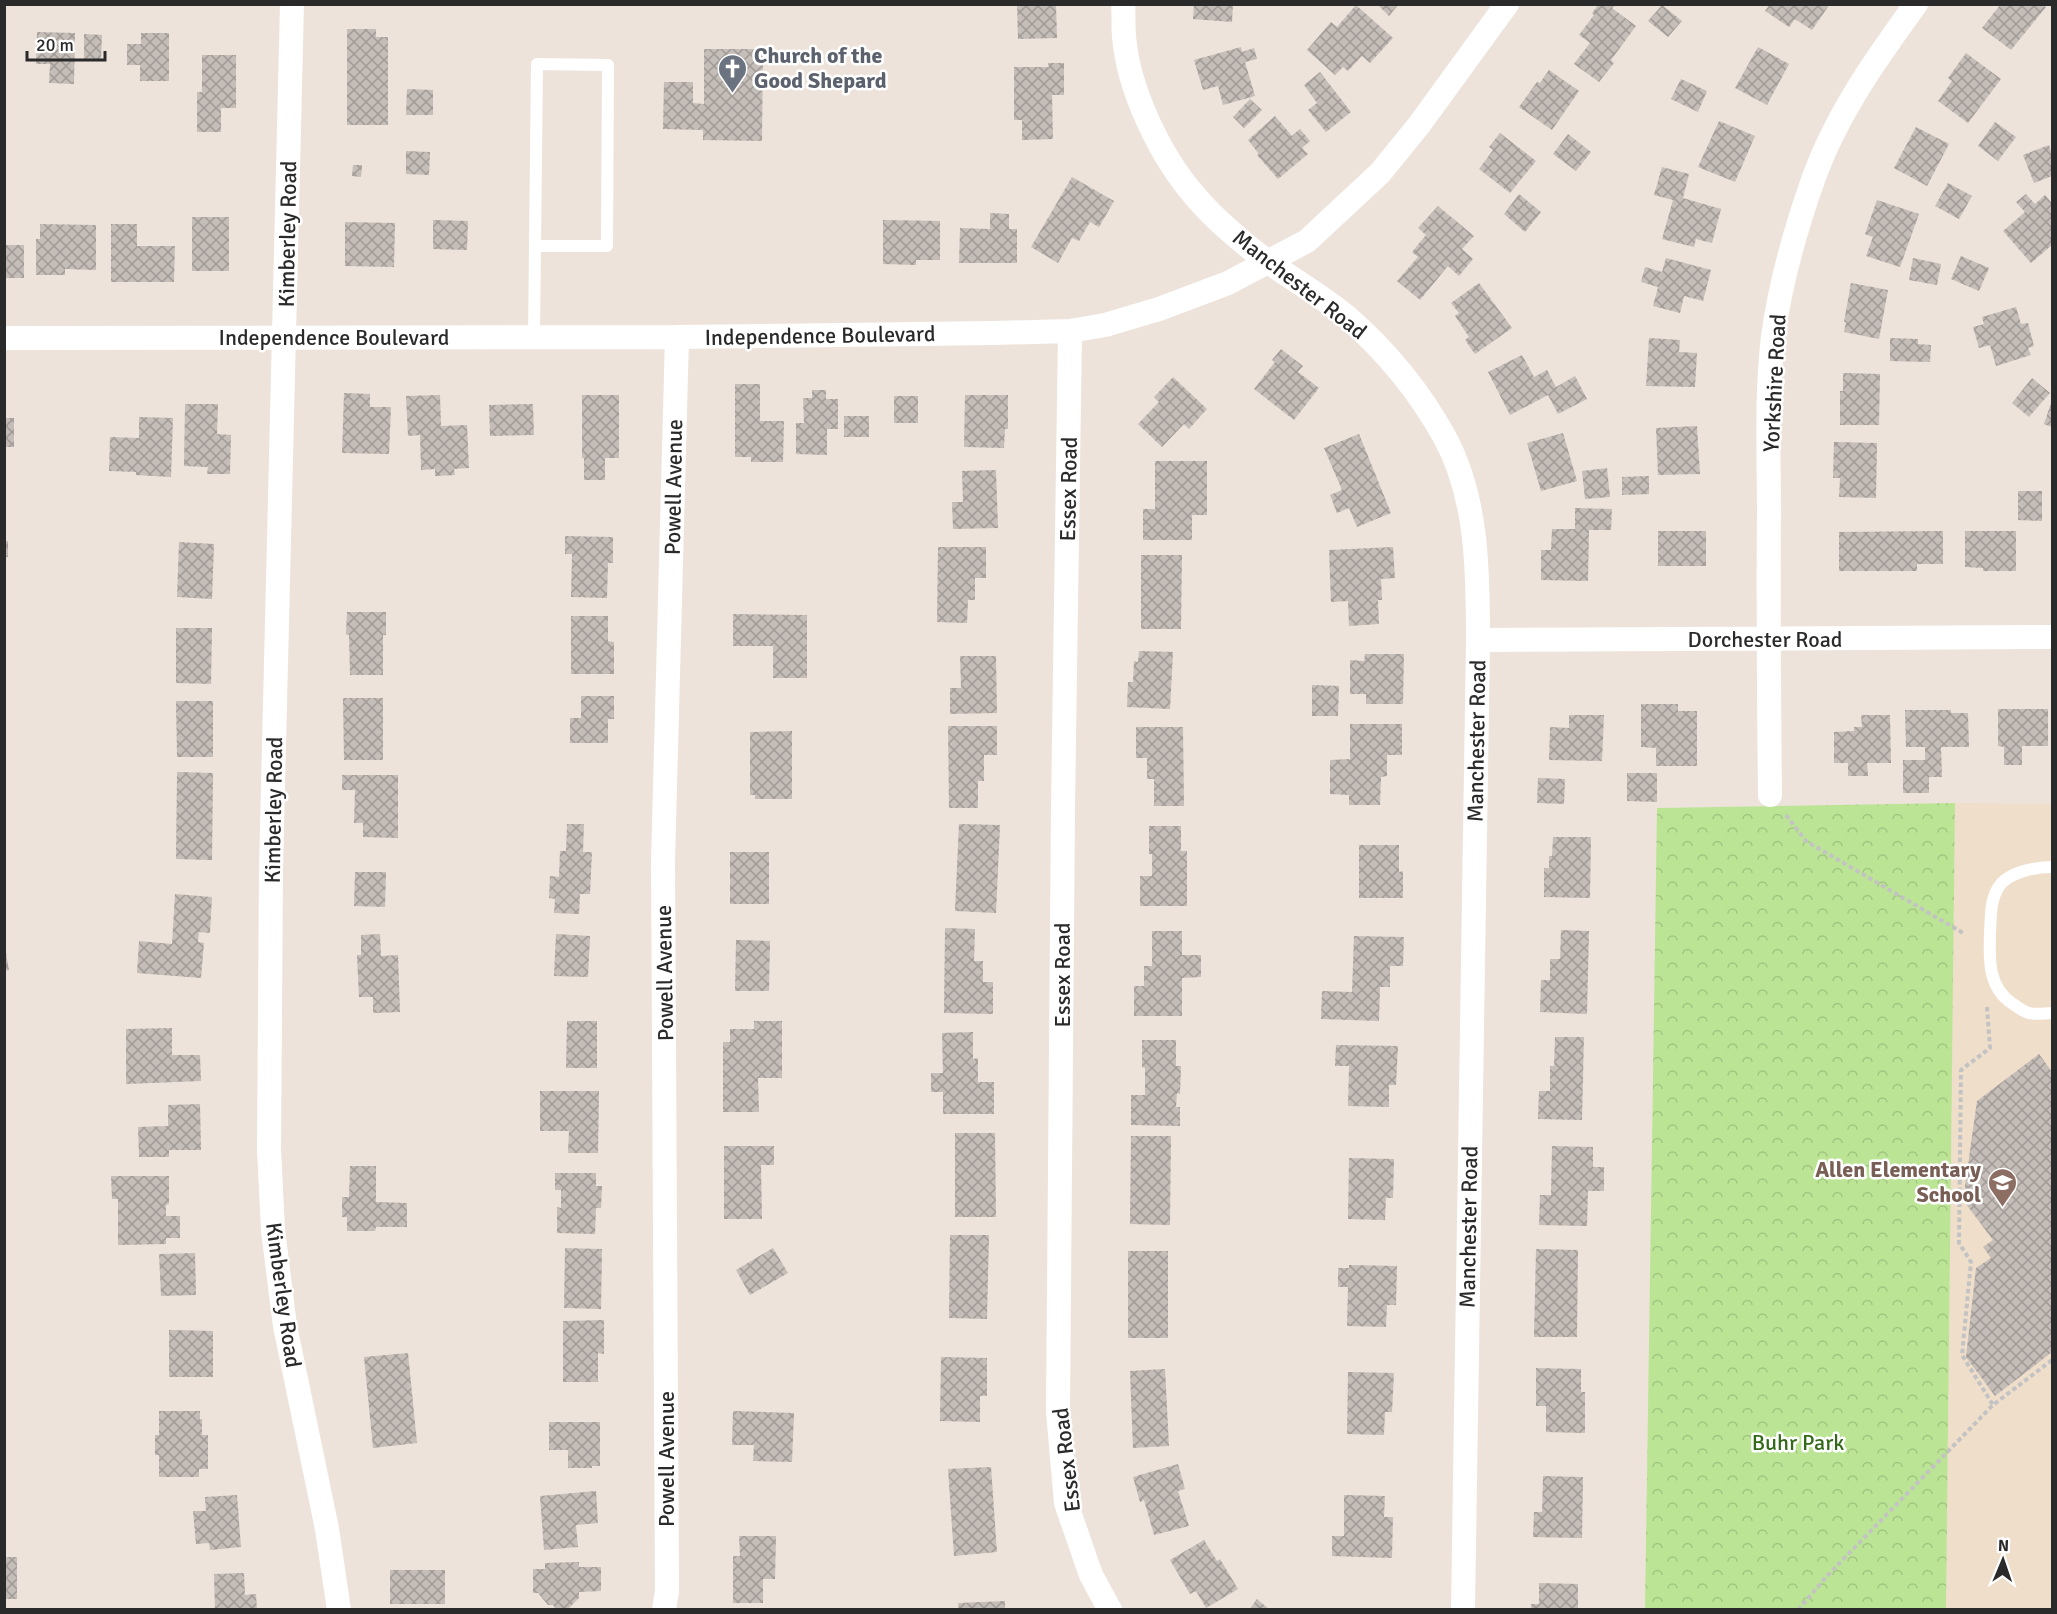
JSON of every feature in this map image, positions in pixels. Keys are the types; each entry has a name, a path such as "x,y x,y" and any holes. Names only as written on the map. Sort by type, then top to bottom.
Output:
{"street":[{"name":"Kimberley Road","path":"292,4 271,869 269,1149 273,1230 285,1326 327,1529 339,1610"},
{"name":"Manchester Road","path":"1124,4 1124,38 1131,74 1142,108 1174,169 1195,197 1244,244 1346,316 1380,348 1415,390 1445,438 1463,483 1472,530 1478,584 1478,640 1462,1610"},
{"name":"Independence Boulevard","path":"4,338 677,337 1070,331 1105,325 1159,309 1228,283 1307,241 1380,173 1419,125 1507,4"},
{"name":"Yorkshire Road","path":"1770,795 1768,639 1770,398 1773,339 1780,291 1794,238 1814,178 1842,115 1876,58 1916,4"},
{"name":"Essex Road","path":"1070,331 1063,808 1059,1412 1066,1503 1091,1575 1110,1610"},
{"name":"Powell Avenue","path":"664,1610 667,1567 663,862 677,337"},
{"name":"Dorchester Road","path":"1478,640 2052,637"}],"lane":[{"path":"534,337 535,246 537,64 608,65 606,246 535,246"},
{"path":"2052,867 2038,867 2016,874 1998,886 1991,908 1990,948 1991,971 1995,986 2008,1001 2028,1013 2052,1013"}],"path":[{"path":"1770,795 1806,841 1963,933"},
{"path":"1987,1005 1990,1048 1961,1070 1959,1243 1971,1262 1962,1355 1993,1405"},
{"path":"1798,1610 1826,1577 1993,1405 2052,1360"}],"shaded area":[{"name":"Allen Elementary School","path":"1955,803 2052,804 2052,1609 1946,1610"}],"green space":[{"name":"Buhr Park","path":"1955,803 1946,1609 1645,1610 1657,808"}],"building":[{"path":"1017,4 1056,4 1057,38 1018,39"},
{"path":"1194,4 1233,4 1232,22 1193,19"},
{"path":"1377,4 1399,4 1389,16"},
{"path":"1599,4 1612,4 1614,6 1612,8 1636,26 1611,60 1614,63 1599,82 1574,64 1590,43 1579,35"},
{"path":"1770,4 1830,4 1812,30 1795,19 1789,27 1765,11"},
{"path":"1356,5 1393,38 1370,63 1362,56 1348,71 1343,67 1335,75 1307,50 1331,22 1337,27"},
{"path":"1662,5 1682,21 1668,37 1648,21"},
{"path":"2000,5 2042,5 2046,7 2011,50 1982,28"},
{"path":"347,29 376,29 376,37 388,37 388,125 347,125"},
{"path":"37,32 75,33 74,84 49,83 50,64 36,64"},
{"path":"141,33 169,33 169,81 140,81 140,65 127,65 127,44 141,44"},
{"path":"84,34 102,35 101,60 84,59"},
{"path":"1241,47 1242,52 1254,48 1257,59 1245,62 1255,96 1223,105 1218,86 1203,90 1194,60"},
{"path":"1758,47 1789,64 1767,105 1735,88"},
{"name":"Church of the Good Shepard","path":"704,49 763,49 762,141 703,140 703,130 663,129 664,82 693,82 693,103 704,104"},
{"path":"1966,53 2001,79 1968,123 1938,101 1952,81 1948,78"},
{"path":"202,55 236,55 236,108 221,108 221,132 197,132 197,92 202,92"},
{"path":"1048,63 1064,63 1064,95 1052,95 1053,139 1022,140 1022,120 1014,120 1014,67 1049,67"},
{"path":"1549,70 1579,91 1552,130 1519,107"},
{"path":"1320,72 1351,112 1326,132 1308,110 1317,103 1304,85"},
{"path":"1681,79 1707,91 1698,112 1671,99"},
{"path":"407,89 433,90 433,115 406,115"},
{"path":"1250,99 1262,110 1244,128 1233,117"},
{"path":"1275,116 1292,136 1300,129 1310,141 1302,148 1308,154 1278,179 1257,155 1259,154 1248,140"},
{"path":"1719,121 1755,136 1735,182 1698,167"},
{"path":"1995,122 2016,137 1998,161 1978,146"},
{"path":"1916,127 1949,144 1927,186 1894,168"},
{"path":"1500,133 1536,161 1510,193 1479,169 1493,150 1489,147"},
{"path":"1568,134 1591,152 1576,171 1553,154"},
{"path":"2049,145 2052,155 2052,176 2034,183 2023,155"},
{"path":"406,151 430,152 429,175 406,174"},
{"path":"353,165 362,165 361,177 352,176"},
{"path":"1662,167 1689,174 1683,198 1721,209 1712,243 1696,239 1694,247 1662,239 1673,200 1654,195"},
{"path":"1072,177 1114,201 1099,227 1090,222 1079,241 1072,238 1058,263 1031,247"},
{"path":"1948,183 1972,196 1959,219 1935,206"},
{"path":"1519,194 1541,212 1525,232 1504,214"},
{"path":"2026,194 2035,204 2045,195 2052,203 2052,245 2031,263 2003,231 2025,212 2016,202"},
{"path":"1877,200 1919,214 1900,267 1866,256 1873,237 1865,234"},
{"path":"1438,206 1474,236 1462,249 1473,259 1459,276 1448,266 1420,300 1397,281 1418,257 1412,252 1426,235 1418,228"},
{"path":"990,213 1009,214 1009,229 1017,229 1017,263 959,263 960,228 990,229"},
{"path":"192,217 229,217 229,271 192,271"},
{"path":"433,220 468,221 467,250 433,249"},
{"path":"883,220 940,221 940,260 916,260 916,265 883,264"},
{"path":"345,222 395,223 394,267 345,266"},
{"path":"40,224 96,225 96,270 65,269 65,275 36,275 36,239 40,239"},
{"path":"111,224 137,224 137,246 175,246 174,282 111,282"},
{"path":"4,245 24,245 24,278 4,278"},
{"path":"1961,256 1989,268 1979,291 1951,279"},
{"path":"1666,258 1711,270 1703,301 1684,296 1680,313 1653,306 1658,287 1641,282 1645,267 1662,272"},
{"path":"1913,258 1941,264 1937,285 1909,280"},
{"path":"1479,283 1512,328 1475,354 1465,340 1469,337 1455,316 1459,313 1451,303"},
{"path":"1851,283 1888,290 1879,339 1844,332"},
{"path":"2016,307 2021,324 2028,323 2034,346 2028,348 2031,355 1996,366 1990,345 1979,348 1973,327 1984,324 1982,317"},
{"path":"1649,338 1680,340 1679,352 1697,353 1695,387 1646,386"},
{"path":"1890,338 1918,339 1918,344 1931,345 1930,362 1890,361"},
{"path":"1281,349 1303,366 1298,372 1319,388 1294,420 1254,389 1275,362 1272,360"},
{"path":"1522,355 1534,377 1547,370 1556,387 1575,376 1587,399 1558,414 1548,395 1510,415 1488,372"},
{"path":"1843,373 1880,374 1879,425 1840,425 1840,391 1843,391"},
{"path":"1173,377 1207,409 1189,429 1184,424 1162,447 1138,424 1159,402 1154,397"},
{"path":"2032,378 2050,393 2029,417 2012,403"},
{"path":"735,384 760,384 760,421 784,421 783,462 751,462 751,457 735,457"},
{"path":"812,390 826,390 826,399 838,399 838,429 827,429 827,455 796,454 796,423 804,423 803,398 812,398"},
{"path":"344,393 370,394 370,407 391,407 389,454 342,453"},
{"path":"440,395 441,426 467,425 469,468 454,469 455,475 435,476 435,469 421,470 420,435 408,436 406,396"},
{"path":"582,395 619,395 619,458 605,458 605,480 584,480"},
{"path":"965,395 1008,395 1008,429 1005,429 1004,448 964,447"},
{"path":"894,396 918,396 918,423 894,423"},
{"path":"2052,400 2052,427 2044,424"},
{"path":"185,404 218,404 217,434 231,435 230,474 207,474 208,467 184,466"},
{"path":"533,404 534,435 490,436 489,405"},
{"path":"844,416 869,416 869,437 844,437"},
{"path":"139,417 173,418 171,477 109,471 110,437 139,438"},
{"path":"4,418 14,418 14,447 4,447"},
{"path":"1697,426 1700,474 1658,475 1656,428"},
{"path":"1563,433 1577,481 1541,491 1527,443"},
{"path":"1359,434 1391,513 1357,527 1349,508 1337,513 1330,495 1342,490 1324,448"},
{"path":"1834,442 1877,443 1876,498 1839,497 1840,478 1833,478"},
{"path":"1155,461 1207,461 1207,515 1192,515 1192,540 1143,540 1143,509 1155,509"},
{"path":"1607,468 1610,497 1585,499 1582,471"},
{"path":"996,470 998,528 953,529 952,502 963,502 962,471"},
{"path":"1649,476 1649,494 1622,495 1622,477"},
{"path":"2018,491 2042,491 2042,521 2018,520"},
{"path":"1575,508 1612,509 1611,530 1589,530 1588,581 1541,580 1541,550 1551,550 1552,529 1575,529"},
{"path":"1658,531 1706,531 1706,566 1658,566"},
{"path":"1943,531 1943,564 1917,564 1917,571 1839,571 1839,532"},
{"path":"1965,531 2016,531 2016,571 1983,571 1983,568 1965,567"},
{"path":"565,536 613,537 613,563 608,563 607,598 571,597 572,554 565,554"},
{"path":"4,541 8,541 8,557 4,557"},
{"path":"179,542 214,544 212,599 177,597"},
{"path":"938,547 986,547 986,578 975,578 975,600 968,600 967,623 937,622"},
{"path":"1393,547 1395,578 1381,579 1382,600 1378,600 1379,624 1349,626 1348,601 1331,602 1329,550"},
{"path":"1141,555 1182,555 1181,629 1141,629"},
{"path":"347,612 386,612 386,635 383,635 383,675 350,675 349,635 346,634"},
{"path":"733,614 807,615 807,678 773,678 773,646 733,646"},
{"path":"571,616 608,616 608,641 614,642 614,674 571,674"},
{"path":"176,628 212,628 211,684 176,683"},
{"path":"1139,651 1173,652 1170,709 1127,707 1128,682 1133,682 1134,661 1138,662"},
{"path":"1365,654 1404,654 1403,704 1366,704 1366,694 1350,694 1350,660 1364,661"},
{"path":"960,656 996,656 997,713 950,714 950,688 961,688"},
{"path":"1312,685 1339,686 1338,716 1312,716"},
{"path":"581,696 614,696 614,719 608,719 608,743 570,743 570,718 581,718"},
{"path":"343,698 383,698 383,760 344,760"},
{"path":"176,701 213,701 213,757 177,757"},
{"path":"1641,704 1678,704 1678,711 1697,711 1697,766 1656,766 1656,748 1641,747"},
{"path":"1998,709 2048,709 2048,746 2022,746 2022,765 2004,765 2004,747 1998,746"},
{"path":"1905,710 1951,710 1951,713 1968,713 1969,747 1941,747 1942,777 1929,777 1929,793 1903,793 1903,760 1925,760 1925,747 1906,747"},
{"path":"1569,715 1604,715 1602,761 1549,760 1550,727 1569,728"},
{"path":"1861,715 1890,715 1891,763 1867,763 1868,776 1848,776 1848,763 1834,763 1834,732 1854,731 1854,727 1862,727"},
{"path":"1350,724 1402,724 1402,755 1387,755 1387,776 1381,777 1380,805 1349,805 1349,795 1330,794 1330,760 1350,759"},
{"path":"948,726 997,726 997,755 984,755 984,781 978,781 978,808 949,808"},
{"path":"1136,727 1183,727 1184,806 1154,806 1154,779 1147,779 1147,758 1136,758"},
{"path":"792,731 792,799 755,799 755,795 750,795 750,732"},
{"path":"177,772 213,773 212,860 176,859"},
{"path":"1627,773 1657,773 1657,802 1627,801"},
{"path":"342,775 398,775 398,838 363,837 363,823 354,823 355,790 342,790"},
{"path":"1538,778 1565,779 1564,804 1537,803"},
{"path":"567,824 584,824 583,852 592,852 590,894 580,894 579,914 554,913 555,899 549,898 550,876 559,877 560,851 566,851"},
{"path":"959,824 1000,825 996,913 955,911"},
{"path":"1149,826 1181,826 1181,851 1187,851 1187,906 1140,906 1140,876 1152,876"},
{"path":"1553,837 1591,837 1590,898 1544,897 1544,868 1549,868"},
{"path":"1359,845 1399,845 1399,872 1403,871 1403,898 1359,898"},
{"path":"730,852 769,852 769,904 730,904"},
{"path":"355,872 386,872 385,907 354,906"},
{"path":"175,894 212,897 210,933 199,932 198,942 204,943 201,978 137,973 139,941 172,944"},
{"path":"945,928 975,929 974,961 983,961 983,982 993,982 993,1014 944,1013"},
{"path":"1561,930 1589,931 1587,1014 1540,1012 1541,980 1550,980 1550,959 1560,959"},
{"path":"1152,931 1182,931 1182,955 1201,955 1201,977 1182,978 1182,1016 1134,1016 1134,986 1144,986 1144,966 1152,966"},
{"path":"380,934 381,956 398,955 400,1012 373,1013 373,997 359,997 357,955 361,955 361,935"},
{"path":"556,934 590,936 588,977 554,976"},
{"path":"1354,936 1404,937 1403,966 1390,966 1390,987 1380,987 1379,1021 1321,1019 1322,991 1352,992"},
{"path":"736,940 770,941 769,991 735,991"},
{"path":"4,941 9,970 4,971"},
{"path":"567,1021 597,1021 597,1068 566,1068"},
{"path":"754,1021 782,1021 782,1078 758,1078 759,1112 723,1112 723,1042 730,1042 730,1029 754,1029"},
{"path":"172,1028 172,1055 200,1055 201,1081 126,1084 126,1029"},
{"path":"973,1032 973,1059 978,1058 978,1082 994,1082 994,1114 943,1114 943,1092 931,1092 931,1073 943,1073 942,1033"},
{"path":"1555,1037 1584,1037 1582,1120 1538,1119 1539,1091 1550,1091 1550,1066 1554,1066"},
{"path":"1142,1040 1176,1040 1176,1066 1181,1066 1180,1094 1177,1093 1176,1107 1180,1107 1180,1126 1131,1125 1131,1095 1145,1095"},
{"path":"1336,1045 1398,1046 1396,1085 1389,1085 1389,1107 1348,1106 1349,1066 1335,1066"},
{"path":"2039,1054 2052,1072 2052,1352 1995,1396 1966,1357 1976,1268 1991,1258 1983,1247 1993,1240 1963,1200 1977,1101"},
{"path":"540,1091 599,1091 598,1153 568,1153 569,1131 540,1131"},
{"path":"200,1104 201,1150 169,1150 169,1157 139,1157 138,1127 168,1126 168,1105"},
{"path":"955,1133 995,1133 996,1217 955,1217"},
{"path":"1131,1136 1171,1136 1170,1225 1130,1224"},
{"path":"724,1146 774,1146 774,1165 761,1165 762,1219 724,1219"},
{"path":"1552,1146 1593,1147 1593,1167 1604,1167 1604,1191 1588,1191 1587,1226 1539,1225 1540,1195 1551,1195"},
{"path":"1349,1158 1394,1159 1393,1198 1386,1198 1385,1220 1348,1219"},
{"path":"350,1166 376,1166 376,1202 407,1203 407,1227 376,1227 375,1231 347,1231 347,1217 342,1217 342,1197 349,1197"},
{"path":"555,1173 596,1173 596,1186 602,1186 601,1208 596,1208 595,1234 557,1233 557,1207 561,1208 561,1190 555,1190"},
{"path":"111,1176 169,1176 169,1204 166,1205 166,1216 180,1216 180,1238 166,1238 166,1244 118,1245 118,1199 112,1199"},
{"path":"950,1235 989,1235 987,1319 949,1318"},
{"path":"565,1248 602,1249 601,1309 564,1308"},
{"path":"773,1248 788,1273 750,1295 736,1270"},
{"path":"1536,1249 1578,1250 1577,1337 1534,1337"},
{"path":"1128,1251 1168,1251 1168,1338 1128,1338"},
{"path":"195,1253 196,1295 161,1296 159,1254"},
{"path":"1349,1265 1397,1266 1396,1305 1387,1305 1386,1327 1347,1326 1348,1287 1338,1287 1338,1268 1349,1268"},
{"path":"604,1320 604,1354 598,1353 598,1382 563,1382 563,1321"},
{"path":"169,1330 213,1331 213,1377 169,1377"},
{"path":"408,1353 417,1443 373,1448 364,1357"},
{"path":"941,1357 987,1358 987,1396 980,1396 980,1422 940,1421"},
{"path":"1536,1368 1581,1369 1581,1392 1585,1392 1585,1433 1546,1432 1546,1406 1536,1406"},
{"path":"1165,1369 1169,1446 1133,1448 1130,1371"},
{"path":"1348,1372 1394,1373 1392,1412 1385,1412 1384,1435 1347,1434"},
{"path":"159,1411 200,1411 202,1435 208,1435 208,1469 199,1469 199,1477 159,1477 159,1455 155,1455 155,1435 159,1435"},
{"path":"733,1411 794,1413 792,1462 753,1461 754,1445 732,1445"},
{"path":"549,1422 600,1422 600,1466 568,1468 568,1450 549,1450"},
{"path":"1178,1464 1185,1489 1178,1491 1189,1526 1154,1535 1144,1500 1140,1502 1133,1477"},
{"path":"991,1467 997,1552 954,1556 948,1469"},
{"path":"1543,1476 1583,1477 1582,1538 1533,1537 1534,1512 1542,1512"},
{"path":"596,1491 598,1523 576,1525 578,1547 544,1550 540,1496"},
{"path":"237,1495 241,1547 210,1550 209,1543 196,1544 193,1511 206,1511 205,1497"},
{"path":"1344,1495 1385,1496 1384,1517 1393,1517 1392,1558 1332,1556 1332,1536 1344,1536"},
{"path":"739,1536 776,1536 775,1579 763,1579 763,1603 733,1603 733,1556 740,1556"},
{"path":"1204,1540 1217,1561 1220,1559 1238,1589 1206,1608 1196,1591 1190,1594 1170,1560"},
{"path":"4,1557 17,1557 17,1599 4,1599"},
{"path":"579,1562 579,1567 601,1567 601,1591 579,1592 579,1598 569,1608 555,1608 553,1605 548,1605 538,1593 533,1593 533,1569 545,1569 545,1563"},
{"path":"390,1570 445,1570 445,1604 390,1604"},
{"path":"244,1573 245,1595 256,1594 257,1610 215,1610 214,1574"},
{"path":"1539,1583 1578,1584 1578,1610 1531,1610 1531,1604 1539,1604"},
{"path":"1257,1599 1270,1610 1249,1610"},
{"path":"1005,1601 1005,1610 959,1610 958,1603"}],"place":[{"name":"Church of the Good Shepard","path":"733,94"},
{"name":"Allen Elementary School","path":"2002,1208"}]}
